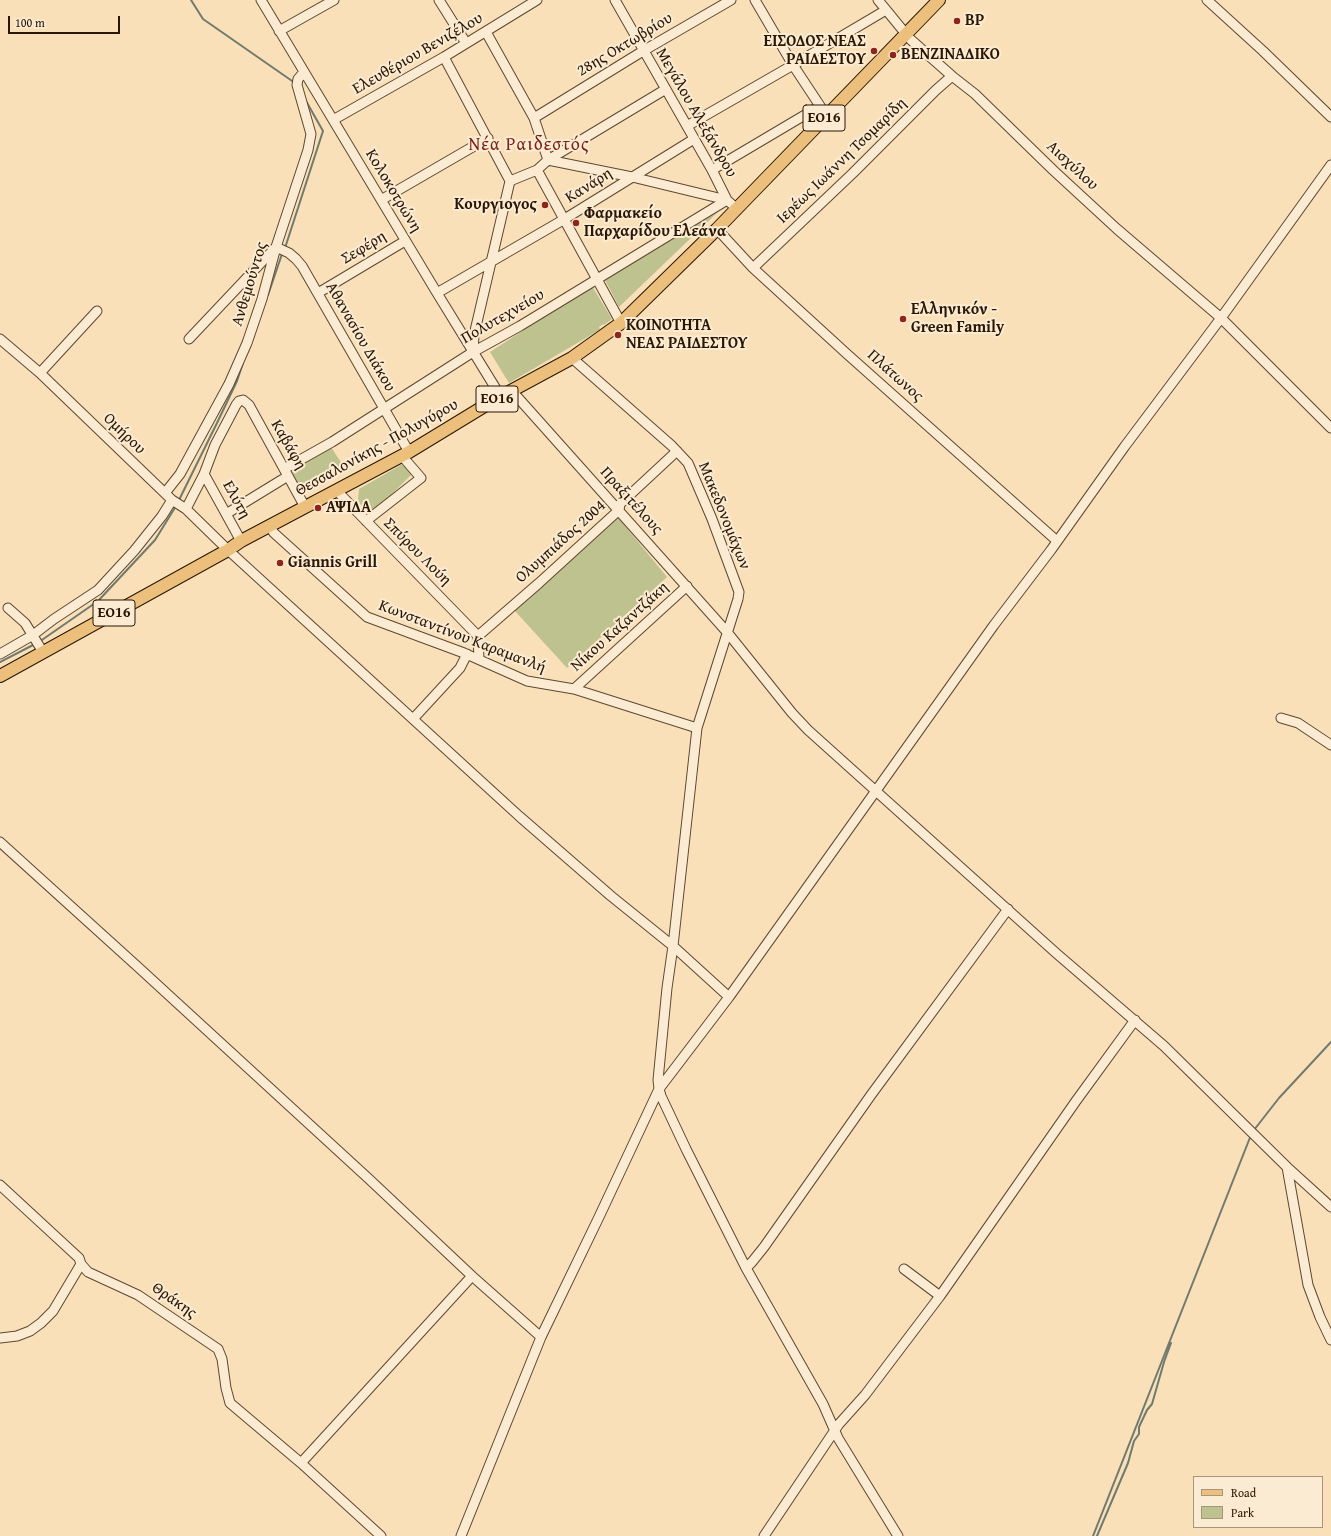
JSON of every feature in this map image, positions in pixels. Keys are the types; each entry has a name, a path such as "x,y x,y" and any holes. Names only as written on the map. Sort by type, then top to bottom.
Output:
{"main road":[{"name":"Θεσσαλονίκης - Πολυγύρου","path":"0,676 228,550 241,541 406,454 501,397 572,358 621,323 717,229 823,111 939,0"}],"street":[{"name":"Κολοκοτρώνη","path":"261,0 436,293 501,397"},
{"path":"279,31 334,0"},
{"path":"440,0 466,43"},
{"name":"Ελευθέριου Βενιζέλου","path":"333,120 444,57 537,0"},
{"name":"Μεγάλου Αλεξάνδρου","path":"615,0 712,170 727,200"},
{"name":"28ης Οκτωβρίου","path":"534,118 643,51 731,0"},
{"path":"712,170 800,116 823,111 793,65 755,0"},
{"name":"Αισχύλου","path":"878,0 905,34 952,76 975,94 1053,170 1117,229 1221,318 1331,428"},
{"path":"1207,0 1263,51 1331,117"},
{"path":"687,126 886,10"},
{"path":"486,32 534,118 548,160"},
{"path":"444,57 510,182 474,334 473,352"},
{"name":"Ανθεμούντος","path":"0,654 33,635 54,619 98,590 134,551 162,516 168,496 238,366 262,299 276,247 301,174 311,134 297,84 298,79 304,72"},
{"name":"Ιερέως Ιωάννη Τσομαρίδη","path":"753,268 952,76"},
{"path":"510,182 537,170 548,160 666,89"},
{"path":"381,200 488,138"},
{"name":"Κανάρη","path":"436,293 563,220 694,139"},
{"path":"548,160 632,177 727,200 737,208"},
{"path":"461,1536 541,1337 659,1089 728,997 994,625 1221,318 1331,165"},
{"path":"537,170 563,220 621,323"},
{"name":"Πολυτεχνείου","path":"226,514 286,472 383,408 473,352 520,326 596,278 727,200"},
{"name":"Πλάτωνος","path":"717,229 753,268 1057,541"},
{"name":"Σεφέρη","path":"318,293 405,241"},
{"path":"189,339 276,247"},
{"name":"Αθανασίου Διάκου","path":"276,247 296,258 302,266 383,408 406,454 421,478 366,521"},
{"path":"40,373 97,311"},
{"name":"Ομήρου","path":"0,339 40,373 168,496 186,509 228,550 413,719 611,896 673,946 728,997"},
{"name":"Μακεδονομάχων","path":"572,358 688,462 712,519 739,592 698,728 667,988 658,1080 659,1089"},
{"name":"Πραξιτέλους","path":"512,391 687,586 727,632 792,713 808,730 875,792 1056,953 1164,1046 1287,1168 1331,1207"},
{"name":"Καβάφη","path":"204,474 216,444 236,405 239,401 243,400 249,405 305,507"},
{"name":"Ολυμπιάδος 2004","path":"478,636 619,510 620,504 677,451"},
{"path":"186,509 204,474"},
{"name":"Ελύτη","path":"204,474 241,541"},
{"name":"Σπύρου Λούη","path":"336,490 478,636"},
{"name":"Κωνσταντίνου Καραμανλή","path":"269,526 274,533 367,617 467,654 527,681 574,689 698,728"},
{"name":"Νίκου Καζαντζάκη","path":"574,689 687,586"},
{"path":"8,608 25,623 43,652"},
{"path":"478,636 479,659"},
{"path":"413,719 460,668 467,654"},
{"path":"1281,718 1298,723 1331,745"},
{"path":"0,842 150,977 381,1189 472,1276 541,1337"},
{"path":"746,1268 764,1247 871,1095 1008,910"},
{"path":"764,1536 835,1430 865,1395 940,1296 1076,1101 1135,1020"},
{"path":"659,1089 686,1149 746,1268 823,1404 841,1442 898,1536"},
{"path":"1287,1168 1306,1279 1311,1296 1331,1340"},
{"name":"Θράκης","path":"0,1185 78,1258 81,1264 92,1274 138,1295 218,1349 222,1360 230,1403 301,1463 381,1536"},
{"path":"0,1338 17,1336 30,1331 41,1323 53,1311 81,1264"},
{"path":"904,1269 940,1296"},
{"path":"301,1463 472,1276"}],"green space":[{"path":"718,212 619,307 605,280"},
{"path":"592,286 612,319 599,327 600,329 591,335 509,383 490,352"},
{"path":"331,447 344,467 302,493 288,472"},
{"path":"401,465 408,466 413,473 373,513 369,513 362,507 358,499 359,489"},
{"path":"616,515 667,577 567,668 514,610"}],"waterway":[{"path":"191,0 203,19 295,83"},
{"path":"285,248 323,131 306,101"},
{"path":"268,295 282,254"},
{"path":"179,500 237,381 243,363"},
{"path":"39,642 98,601 155,540 176,506"},
{"path":"0,662 35,644"},
{"path":"1254,1130 1279,1098 1331,1042"},
{"path":"1093,1536 1251,1135"},
{"path":"1097,1536 1128,1463 1134,1441 1139,1434 1139,1427 1147,1410 1152,1404 1171,1343"}],"place":[{"name":"BP","path":"957,21"},
{"name":"ΕΙΣΟΔΟΣ ΝΕΑΣ ΡΑΙΔΕΣΤΟΥ","path":"874,51"},
{"name":"ΒΕΝΖΙΝΑΔΙΚΟ","path":"893,55"},
{"name":"Κουργιογος","path":"545,205"},
{"name":"Φαρμακείο Παρχαρίδου Ελεάνα","path":"576,223"},
{"name":"Ελληνικόν - Green Family","path":"903,319"},
{"name":"ΚΟΙΝΟΤΗΤΑ ΝΕΑΣ ΡΑΙΔΕΣΤΟΥ","path":"618,335"},
{"name":"ΑΨΙΔΑ","path":"318,508"},
{"name":"Giannis Grill","path":"280,563"}],"district":[{"name":"Νέα Ραιδεστός","path":"529,145"}]}
